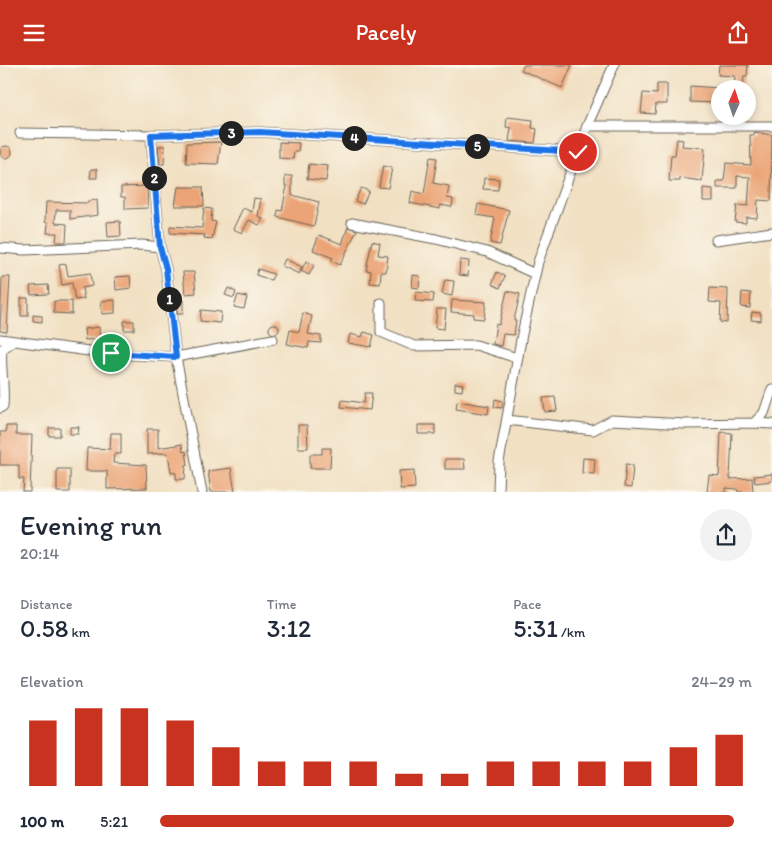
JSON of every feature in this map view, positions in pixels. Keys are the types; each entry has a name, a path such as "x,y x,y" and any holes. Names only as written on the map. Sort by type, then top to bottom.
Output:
{"street":[{"path":"498,491 499,462 535,274 587,126 614,65"},
{"path":"587,126 772,126"},
{"path":"20,133 151,135 260,132 578,152"},
{"path":"151,135 160,247 166,269 176,357 202,491"},
{"path":"352,223 436,239 487,252 535,274"},
{"path":"716,240 772,231"},
{"path":"0,248 24,250 142,245 160,247"},
{"path":"381,303 381,332 414,346 476,345 518,358"},
{"path":"0,339 111,353 176,357 273,339"},
{"path":"0,408 3,406 4,393 0,365 2,349 14,341"},
{"path":"754,423 764,413 772,389"},
{"path":"507,420 592,430 612,420 685,424 772,424"}],"building":[{"path":"524,65 572,65 562,88 521,70"},
{"path":"719,65 748,65 747,76 744,76 744,80 735,80 735,76 718,75"},
{"path":"657,84 667,84 667,104 656,104 655,114 641,113 643,93 657,94"},
{"path":"690,86 711,87 711,103 690,102"},
{"path":"507,117 533,120 532,128 537,129 535,143 509,141 511,128 506,127"},
{"path":"754,132 772,135 771,201 758,200 757,218 746,217 746,223 735,222 737,205 748,206 750,177 737,176 737,188 717,188 717,181 724,181 726,163 751,165 750,135 754,135"},
{"path":"677,139 683,140 682,146 705,148 702,181 680,178 680,181 669,181 671,155 675,155"},
{"path":"221,142 218,164 186,163 187,143"},
{"path":"279,142 299,143 298,152 294,152 293,159 279,158"},
{"path":"4,146 8,146 12,152 8,158 4,158 0,154 0,150"},
{"path":"158,146 165,146 164,164 160,164"},
{"path":"430,157 437,158 433,183 449,186 447,198 453,199 452,207 440,205 440,209 410,203 412,191 424,194"},
{"path":"309,164 328,166 326,181 307,179"},
{"path":"383,166 392,168 388,188 379,187"},
{"path":"91,169 97,169 97,178 90,178"},
{"path":"285,176 292,176 292,195 319,202 314,226 277,217 278,210 282,211 287,186 285,186"},
{"path":"484,178 499,179 498,190 483,189"},
{"path":"147,186 148,208 125,209 125,197 121,197 121,187"},
{"path":"178,187 203,187 204,206 175,206"},
{"path":"361,188 369,191 363,204 355,201"},
{"path":"703,188 713,189 713,201 703,201"},
{"path":"254,198 261,199 258,216 263,219 259,225 249,220 242,233 233,229 243,208 252,212"},
{"path":"97,200 98,215 70,219 70,210 56,210 55,223 67,224 66,242 56,242 57,233 47,233 48,223 45,222 46,202 88,203 88,201"},
{"path":"478,204 509,210 500,245 490,243 495,218 476,215"},
{"path":"204,208 212,209 211,221 216,222 212,239 204,238 205,235 170,233 170,226 202,228"},
{"path":"120,221 121,236 108,237 107,222"},
{"path":"348,227 357,230 340,265 331,261 333,258 313,250 319,235 342,244"},
{"path":"372,241 380,243 378,255 388,256 386,272 381,272 380,284 370,283 371,271 366,270"},
{"path":"285,259 302,267 299,274 282,266"},
{"path":"460,260 469,261 468,276 459,275"},
{"path":"306,261 314,265 309,275 301,271"},
{"path":"66,264 68,276 90,273 92,286 82,288 84,299 75,300 72,283 62,285 59,265"},
{"path":"258,269 274,274 271,280 256,275"},
{"path":"183,272 194,272 196,293 185,294"},
{"path":"497,272 505,276 500,288 492,284"},
{"path":"413,275 420,276 419,288 412,287"},
{"path":"130,276 131,288 116,290 115,277"},
{"path":"2,277 10,277 7,332 0,331"},
{"path":"445,280 454,281 452,296 442,294"},
{"path":"48,285 49,294 31,295 30,286"},
{"path":"228,288 236,292 234,298 225,295"},
{"path":"710,288 728,289 727,323 720,322 721,303 709,302"},
{"path":"507,291 520,294 514,320 516,320 514,335 503,334 501,346 493,344 496,324 499,325"},
{"path":"416,292 434,294 433,302 415,301"},
{"path":"742,292 751,293 750,308 741,307"},
{"path":"238,295 247,297 244,309 234,307"},
{"path":"21,298 28,298 28,316 21,316"},
{"path":"115,300 115,313 102,314 101,301"},
{"path":"176,300 183,300 183,314 177,314"},
{"path":"452,300 486,302 484,319 473,318 474,314 451,312"},
{"path":"54,301 72,301 72,314 54,313"},
{"path":"437,309 446,309 444,329 435,328"},
{"path":"201,310 221,312 220,323 200,321"},
{"path":"752,312 761,313 761,321 751,320"},
{"path":"303,313 312,316 308,334 321,336 321,343 309,342 308,348 287,344 290,330 299,332"},
{"path":"33,315 42,316 42,322 33,321"},
{"path":"124,321 134,321 134,330 124,330"},
{"path":"272,324 276,324 279,329 278,333 272,334 269,331 269,327"},
{"path":"99,327 100,339 85,340 84,329"},
{"path":"364,332 374,335 371,347 348,343 350,334 362,337"},
{"path":"455,383 463,384 462,391 455,390"},
{"path":"365,393 372,393 370,410 341,407 342,400 364,403"},
{"path":"555,397 557,411 545,412 543,398"},
{"path":"495,399 503,401 502,408 494,407"},
{"path":"457,401 489,406 488,414 456,409"},
{"path":"298,425 307,425 308,448 298,448"},
{"path":"418,425 435,425 435,434 418,434"},
{"path":"6,426 16,426 16,435 32,435 30,492 23,492 24,479 19,479 19,465 0,465 0,432 6,432"},
{"path":"70,427 79,427 78,434 70,434"},
{"path":"49,428 60,428 60,436 49,436"},
{"path":"147,429 158,429 158,448 182,444 183,452 186,451 188,465 186,465 185,479 176,479 176,473 171,472 168,453 147,454"},
{"path":"721,432 732,433 730,479 752,478 753,492 738,492 737,489 726,488 726,492 707,492 709,475 719,476"},
{"path":"111,433 121,433 121,454 114,454 113,463 146,465 147,488 107,489 107,471 86,471 87,448 110,449"},
{"path":"322,448 331,448 330,468 310,468 310,454 322,454"},
{"path":"583,458 595,459 594,474 582,473"},
{"path":"445,459 464,459 465,469 445,469"},
{"path":"626,464 633,465 631,488 624,487"},
{"path":"231,468 235,492 211,492 208,471"},
{"path":"57,469 70,469 70,492 57,492"},
{"path":"414,470 415,488 400,489 399,471"},
{"path":"772,474 772,481 755,483 754,476"}],"route":[{"path":"111,353 176,357 166,269 160,247 151,135 260,132 578,152"}]}
